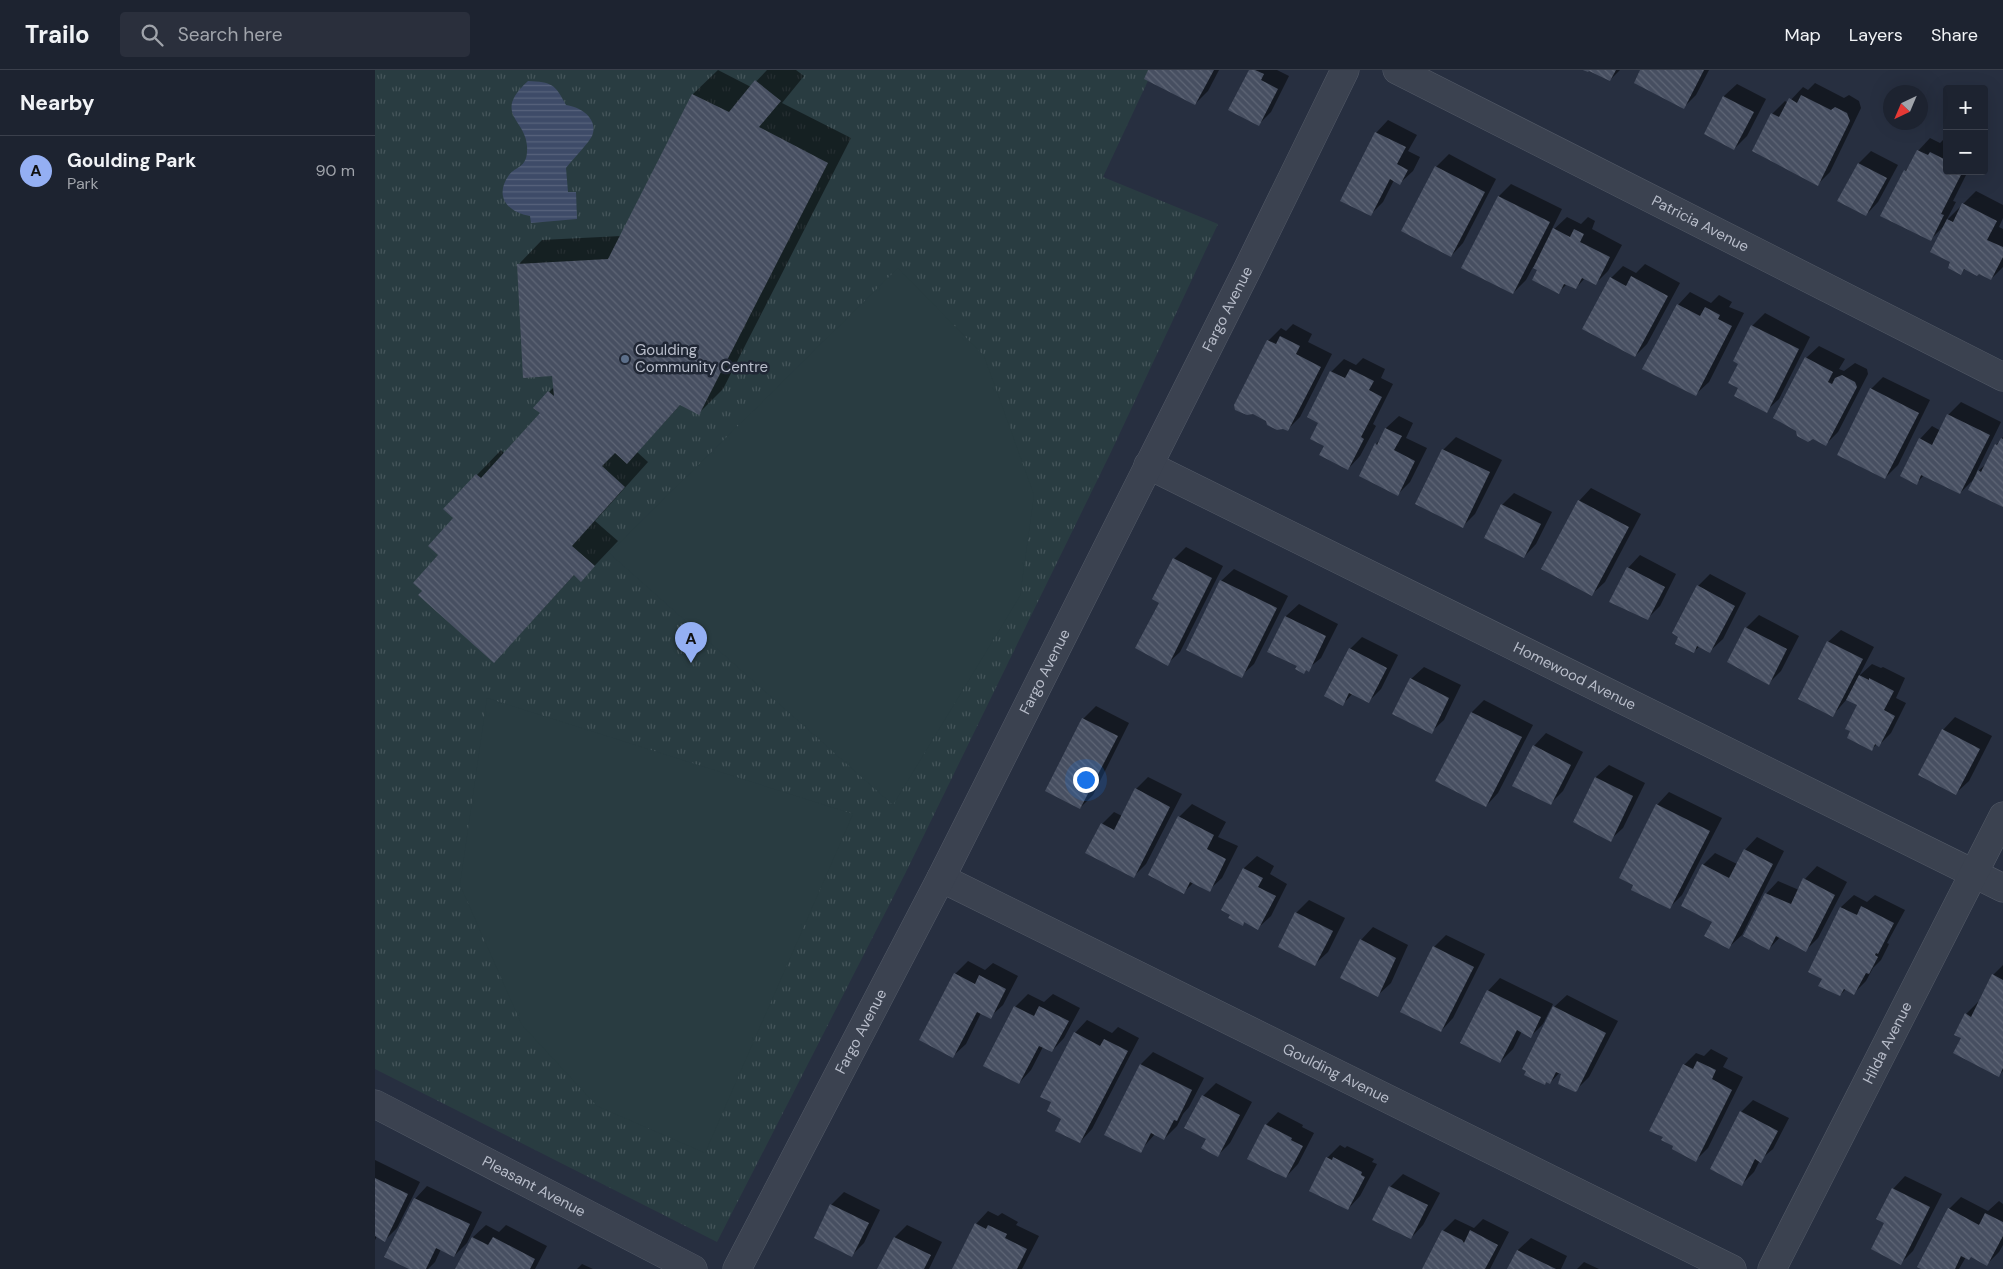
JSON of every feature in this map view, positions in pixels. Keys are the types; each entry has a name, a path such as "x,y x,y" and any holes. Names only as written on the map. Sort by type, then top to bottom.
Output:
{"street":[{"name":"Fargo Avenue","path":"737,1269 941,878 1249,268 1345,70"},
{"name":"Patricia Avenue","path":"1397,70 2003,378"},
{"name":"Homewood Avenue","path":"1148,465 2003,888"},
{"name":"Hilda Avenue","path":"1772,1269 2003,816"},
{"name":"Goulding Avenue","path":"941,878 1732,1269"},
{"name":"Pleasant Avenue","path":"375,1104 693,1269"}],"green space":[{"path":"375,70 1153,70 1103,177 1218,224 1111,452 905,874 717,1242 375,1069"},
{"path":"898,268 984,356 1034,495 1020,596 893,805 609,553"},
{"path":"487,698 853,814 705,1153 597,1106 522,1025 460,885"}],"water":[{"path":"528,81 552,85 566,105 583,111 593,124 592,136 566,168 568,192 576,192 577,219 531,223 530,216 515,211 505,202 503,190 505,183 509,175 523,164 527,152 523,132 514,117 512,102"}],"building":[{"path":"1148,70 1214,70 1195,105 1144,79"},
{"path":"1249,70 1255,70 1264,74 1261,80 1278,89 1259,126 1228,110"},
{"path":"1583,70 1616,70 1610,81"},
{"path":"1640,70 1704,70 1684,109 1634,83"},
{"name":"Goulding Community Centre","path":"755,80 781,101 759,127 828,163 699,415 680,405 627,464 615,453 602,466 625,487 572,546 595,566 581,582 574,575 494,663 418,595 422,591 413,583 438,555 428,546 453,518 443,509 476,474 481,478 540,413 533,408 548,391 554,396 552,376 523,378 517,264 608,259 692,94 729,112"},
{"path":"1801,95 1831,110 1835,107 1847,113 1850,121 1818,186 1752,151 1771,113 1779,117 1789,98 1797,103"},
{"path":"1723,96 1754,112 1734,150 1704,134"},
{"path":"1375,132 1406,147 1397,164 1408,170 1400,185 1390,179 1371,216 1340,201"},
{"path":"1917,150 1928,155 1930,152 1943,158 1943,175 1961,175 1941,214 1944,215 1931,241 1880,216 1904,170 1906,171"},
{"path":"1858,163 1887,178 1866,216 1837,201"},
{"path":"1435,166 1485,192 1451,257 1401,231"},
{"path":"1498,196 1550,222 1513,294 1461,268"},
{"path":"1962,203 1997,221 1987,240 2003,247 2003,257 1991,280 1979,274 1977,276 1964,269 1961,275 1948,268 1950,262 1930,252 1947,219 1953,222"},
{"path":"1553,228 1570,237 1574,229 1584,234 1580,242 1610,257 1596,285 1582,278 1576,289 1564,284 1559,294 1532,280 1537,270 1533,268"},
{"path":"1631,276 1668,296 1635,357 1582,329 1610,277 1626,286"},
{"path":"1677,304 1700,316 1705,307 1720,315 1718,319 1732,326 1696,396 1642,369"},
{"path":"1751,325 1799,349 1767,413 1734,396 1738,388 1728,383 1738,364 1733,361"},
{"path":"1280,336 1300,346 1296,354 1321,367 1288,431 1283,429 1277,430 1253,414 1247,415 1235,410 1234,405 1267,340 1276,344"},
{"path":"1805,357 1833,372 1828,382 1832,384 1835,378 1842,375 1855,382 1857,387 1826,446 1813,439 1808,442 1797,436 1796,431 1773,418"},
{"path":"1350,369 1374,381 1369,390 1382,397 1361,437 1364,439 1348,470 1319,455 1324,446 1310,439 1318,423 1307,417 1330,371 1345,378"},
{"path":"1870,388 1919,413 1885,479 1837,455"},
{"path":"1947,414 1990,435 1960,494 1921,475 1917,485 1900,476 1919,438 1932,445"},
{"path":"1385,428 1402,436 1394,450 1415,461 1398,496 1359,476 1375,443 1377,445"},
{"path":"2001,438 2003,439 2003,507 1968,490 1978,470 1981,472 1995,444 1997,445"},
{"path":"1442,449 1490,472 1463,528 1415,504"},
{"path":"1578,500 1629,527 1592,596 1541,569"},
{"path":"1501,504 1541,524 1524,558 1484,538"},
{"path":"1173,558 1212,578 1168,666 1135,648 1159,603 1152,599"},
{"path":"1627,567 1665,587 1648,620 1609,602"},
{"path":"1220,580 1277,608 1242,678 1186,650"},
{"path":"1697,585 1735,606 1710,653 1697,646 1694,653 1675,644 1678,637 1672,633"},
{"path":"1285,616 1326,636 1309,672 1306,670 1304,674 1295,669 1297,666 1267,652"},
{"path":"1745,627 1787,649 1769,685 1727,662"},
{"path":"1827,641 1863,659 1833,717 1798,699"},
{"path":"1349,648 1387,668 1369,703 1349,693 1343,706 1324,696"},
{"path":"1859,675 1894,691 1884,710 1895,716 1879,747 1875,744 1872,751 1847,738 1850,731 1845,729 1857,705 1846,700"},
{"path":"1410,678 1449,698 1432,734 1392,714"},
{"path":"1471,712 1522,737 1486,807 1435,781"},
{"path":"1082,718 1118,736 1080,809 1045,791"},
{"path":"1942,729 1980,749 1956,795 1918,775"},
{"path":"1533,745 1571,765 1551,805 1512,786"},
{"path":"1595,777 1633,796 1611,842 1573,822"},
{"path":"1135,788 1170,807 1134,878 1085,853 1101,823 1114,830"},
{"path":"1656,804 1710,831 1670,909 1631,890 1633,885 1619,878"},
{"path":"1178,816 1214,835 1207,849 1226,859 1210,892 1190,882 1184,894 1148,875"},
{"path":"1744,849 1773,864 1729,949 1704,936 1712,922 1681,906 1702,864 1729,878"},
{"path":"1243,868 1263,878 1258,887 1276,896 1258,930 1244,922 1243,926 1228,918 1230,915 1221,910"},
{"path":"1803,878 1835,895 1806,952 1776,936 1769,950 1743,936 1765,893 1791,904"},
{"path":"1861,906 1894,923 1878,954 1876,953 1875,955 1878,957 1869,974 1866,973 1854,995 1844,989 1840,996 1818,986 1822,979 1808,972 1840,907 1857,915"},
{"path":"1295,912 1333,931 1315,966 1278,947"},
{"path":"1360,939 1396,958 1378,997 1340,978"},
{"path":"1433,946 1474,967 1441,1032 1400,1012"},
{"path":"954,973 975,984 979,975 1006,989 991,1019 977,1012 953,1058 919,1040"},
{"path":"1992,974 2003,980 2003,1068 1999,1077 1953,1053 1961,1038 1954,1035 1965,1013 1971,1017"},
{"path":"1487,990 1541,1017 1531,1038 1517,1030 1500,1063 1460,1043"},
{"path":"1014,1006 1034,1016 1039,1006 1069,1021 1052,1052 1039,1046 1019,1084 983,1066"},
{"path":"1553,1006 1606,1033 1575,1092 1558,1084 1561,1074 1556,1072 1550,1084 1546,1082 1545,1085 1524,1075 1526,1071 1522,1069"},
{"path":"1074,1032 1100,1046 1104,1039 1128,1051 1080,1143 1055,1131 1061,1119 1047,1111 1051,1102 1040,1097"},
{"path":"1697,1061 1716,1070 1712,1079 1732,1090 1696,1162 1672,1149 1673,1146 1661,1140 1663,1137 1649,1131 1683,1064 1693,1069"},
{"path":"1140,1064 1192,1090 1177,1121 1174,1120 1164,1140 1151,1133 1141,1153 1104,1135"},
{"path":"1202,1095 1240,1115 1218,1157 1201,1148 1206,1139 1184,1128"},
{"path":"1740,1111 1778,1131 1761,1163 1755,1159 1742,1186 1710,1169"},
{"path":"1265,1124 1303,1146 1286,1178 1247,1159"},
{"path":"1326,1157 1332,1160 1333,1157 1362,1172 1361,1175 1365,1177 1348,1210 1309,1191"},
{"path":"375,1178 408,1194 385,1242 375,1236"},
{"path":"1389,1186 1428,1205 1411,1239 1372,1220"},
{"path":"1892,1188 1930,1207 1901,1265 1871,1249 1884,1223 1876,1219"},
{"path":"414,1198 470,1224 454,1257 436,1248 426,1269 409,1269 384,1257"},
{"path":"830,1204 869,1223 852,1257 814,1238"},
{"path":"1948,1208 1979,1225 1985,1213 2003,1222 2003,1236 1987,1266 1971,1257 1969,1260 1961,1256 1955,1269 1921,1269 1917,1267"},
{"path":"975,1223 986,1229 988,1225 1007,1234 1005,1238 1027,1249 1017,1269 952,1269"},
{"path":"1442,1230 1462,1240 1464,1243 1470,1230 1498,1245 1485,1269 1422,1269"},
{"path":"472,1237 488,1245 493,1237 535,1259 530,1269 455,1269"},
{"path":"894,1237 931,1255 924,1269 877,1269"},
{"path":"1517,1250 1556,1269 1507,1269"}],"place":[{"name":"Goulding Community Centre","path":"625,359"},
{"name":"Goulding Park","path":"691,663"}]}
